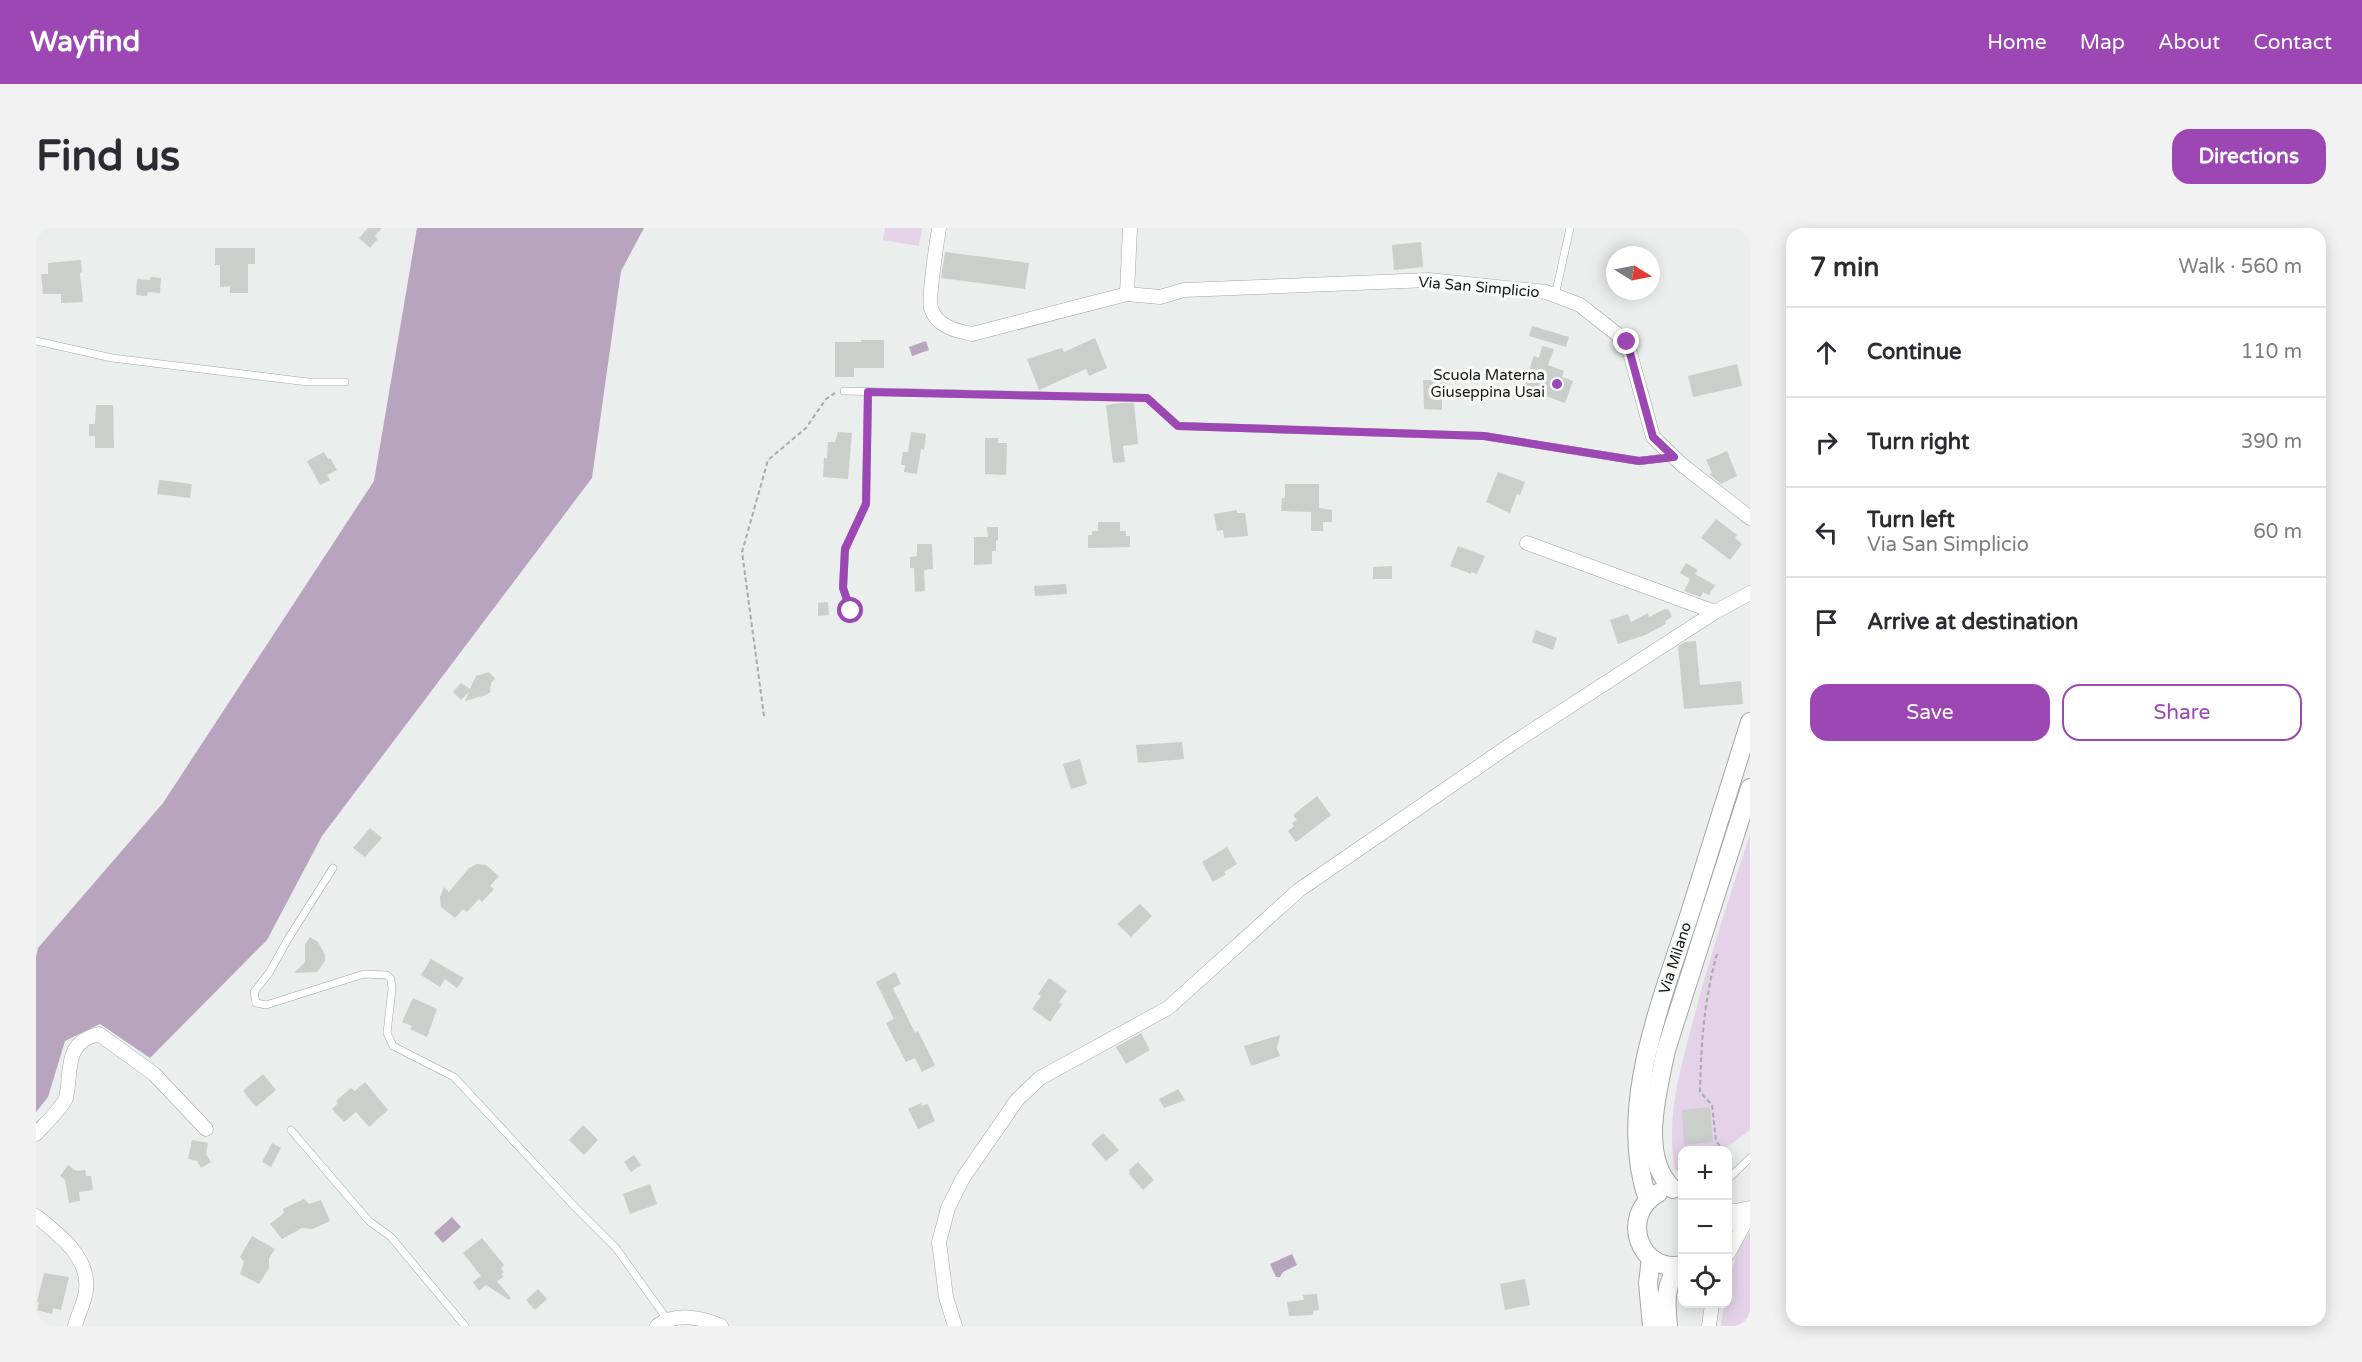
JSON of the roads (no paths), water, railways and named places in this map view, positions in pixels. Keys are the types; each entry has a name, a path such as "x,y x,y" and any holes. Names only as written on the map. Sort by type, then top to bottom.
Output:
{"main road":[{"name":"Via Milano","path":"1647,1200 1640,1177 1637,1128 1647,1047 1750,722"},
{"name":"Via Milano","path":"1678,1189 1666,1182 1654,1154 1654,1116 1658,1091 1666,1050 1750,788"},
{"path":"1678,1189 1655,1194 1647,1200 1636,1223 1637,1236 1642,1248 1651,1258 1660,1263 1678,1265"},
{"path":"1651,1258 1648,1284 1652,1326"},
{"path":"1668,1326 1665,1298 1667,1286 1678,1270"}],"street":[{"name":"Via San Simplicio","path":"939,228 930,307 941,323 952,330 972,334 1127,294 1160,297 1184,290 1429,280 1546,292 1580,305 1627,342 1653,437 1674,457 1750,518"},
{"path":"1127,294 1130,228"},
{"path":"1527,543 1715,612"},
{"path":"955,1326 946,1297 939,1242 948,1208 963,1178 1017,1100 1040,1078 1168,1008 1299,890 1510,745 1715,612 1750,593"},
{"path":"36,1134 66,1100 71,1057 87,1037 99,1034 153,1074 206,1129"},
{"path":"1732,1211 1750,1212"},
{"path":"1732,1223 1750,1212"},
{"path":"1732,1246 1750,1212"},
{"path":"36,1216 80,1258 83,1265 87,1288 75,1326"},
{"path":"1709,1326 1711,1308"},
{"path":"662,1322 688,1317 721,1326"}],"lane":[{"path":"1555,296 1570,228"},
{"path":"36,341 111,358 308,382 345,382"},
{"path":"844,391 1147,398 1178,426 1484,436 1639,461 1674,457"},
{"path":"851,611 843,588 845,549 866,504 868,392"},
{"path":"333,868 269,973 254,992 256,1003 266,1005 364,974 387,975 391,979 392,989 387,1033 393,1046 454,1077 616,1248 662,1322"},
{"path":"291,1130 369,1221 392,1237 465,1326"},
{"path":"1732,1175 1750,1158"}],"place":[{"name":"Scuola Materna Giuseppina Usai","path":"1557,384"}]}
